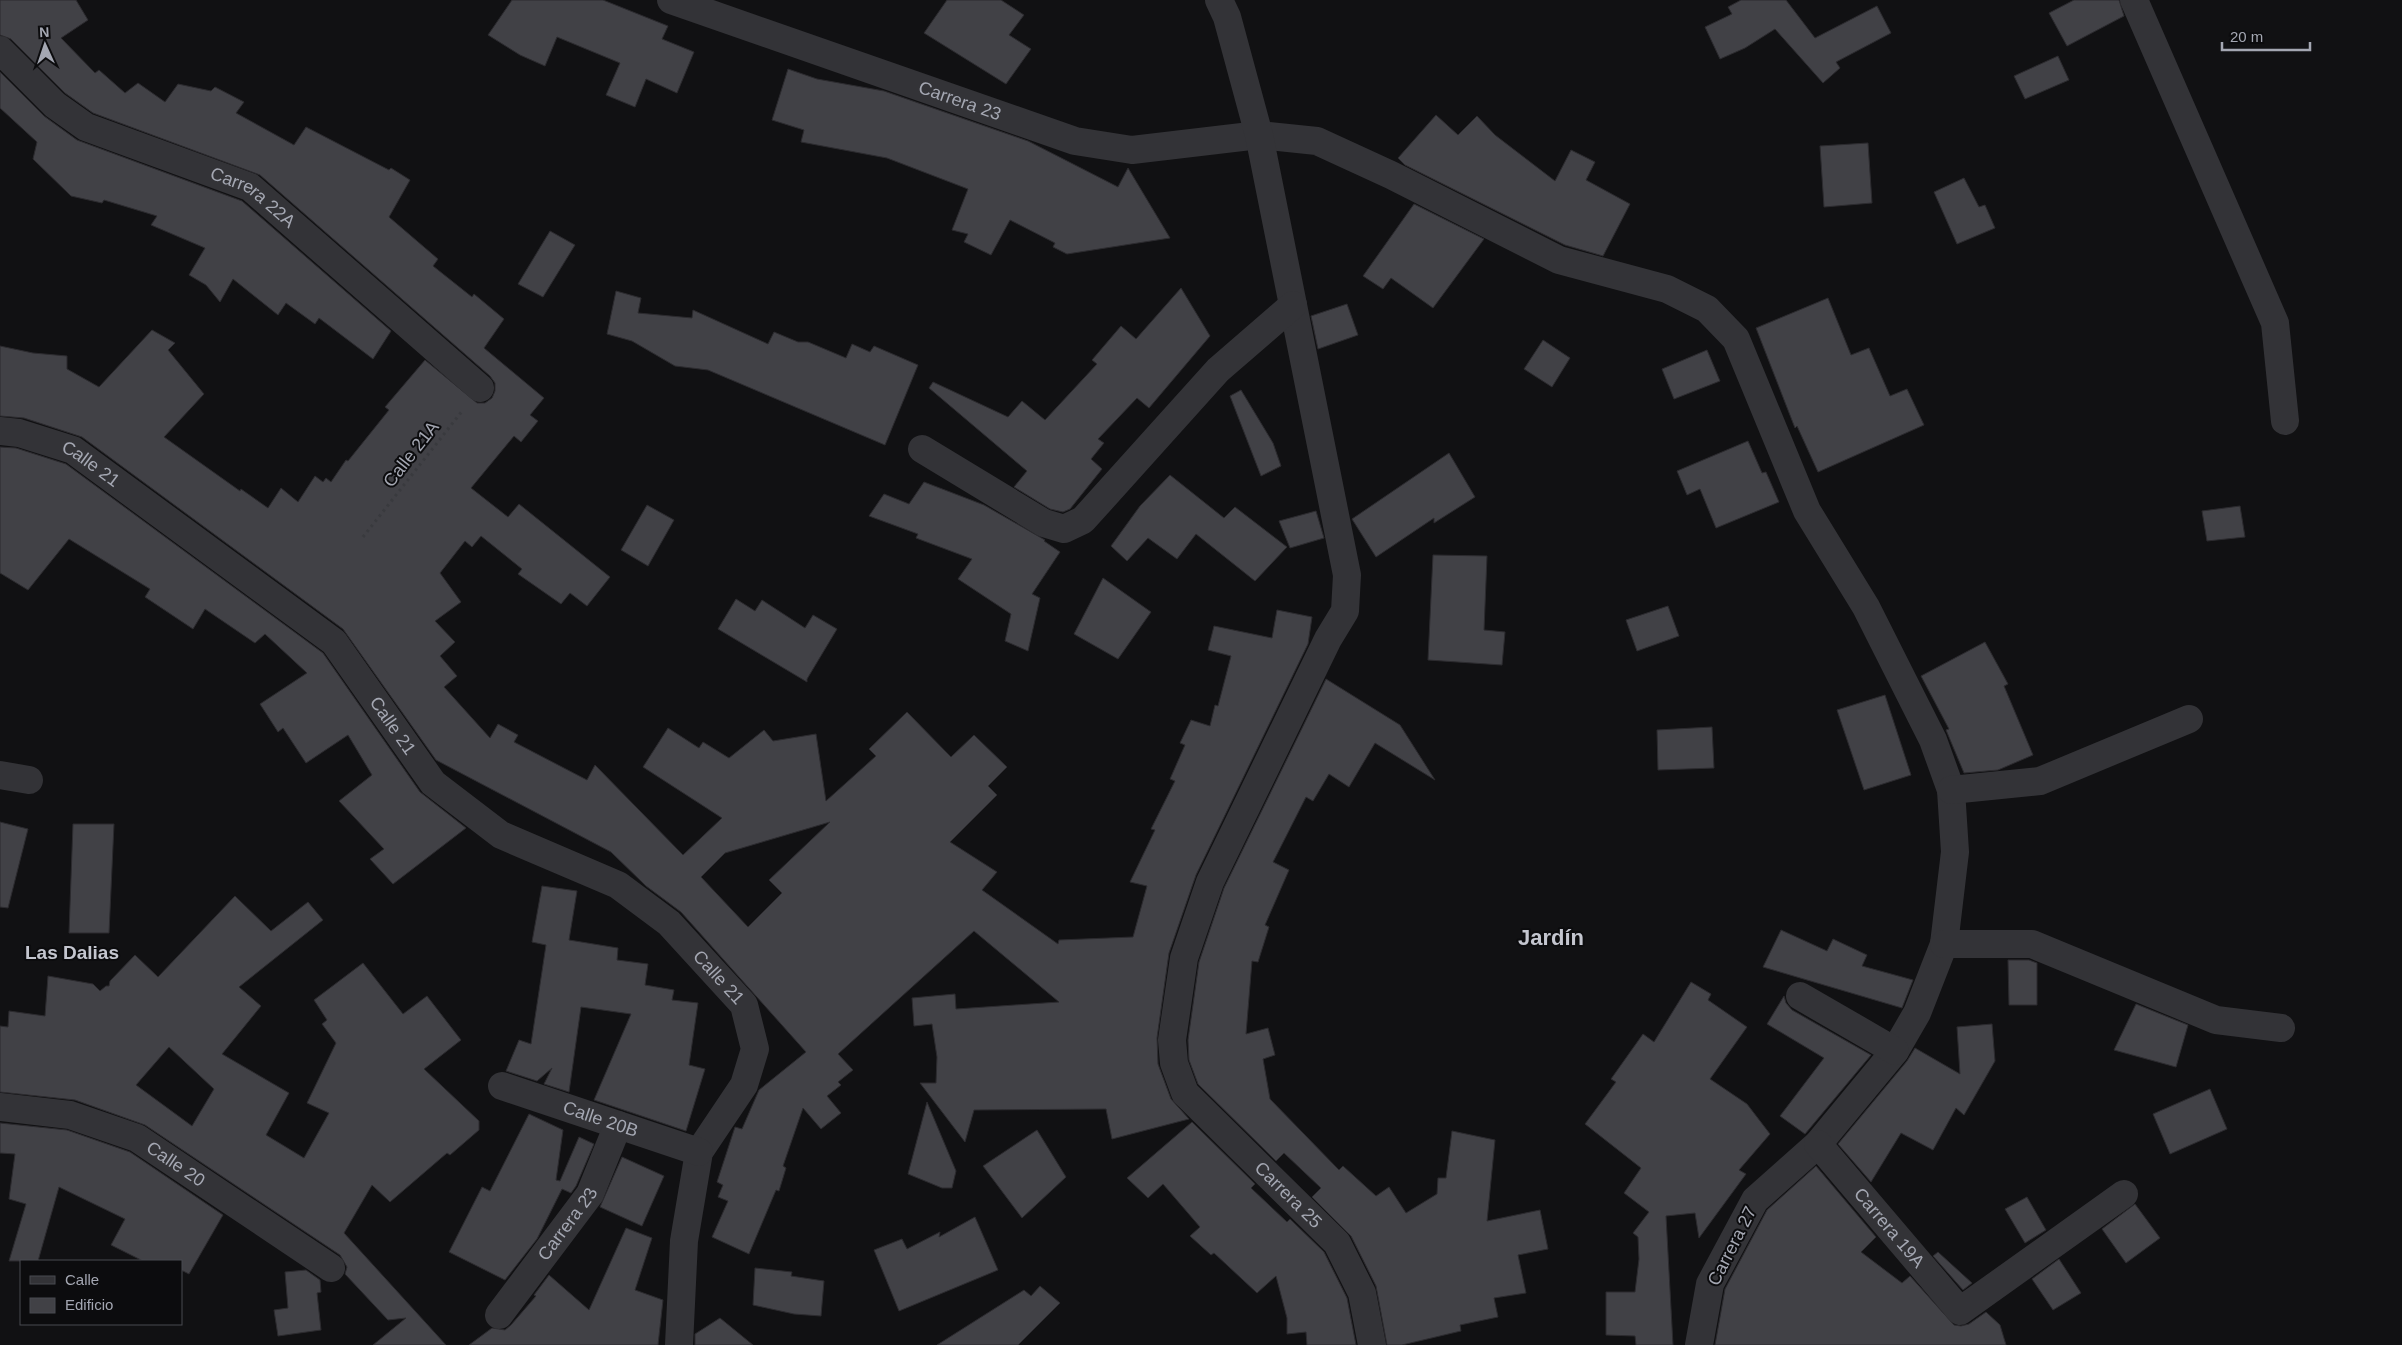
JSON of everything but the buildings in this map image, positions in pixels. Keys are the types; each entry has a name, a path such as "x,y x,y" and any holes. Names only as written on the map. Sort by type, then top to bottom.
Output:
{"street":[{"name":"Carrera 23","path":"670,0 1075,141 1132,150 1259,135 1317,141 1391,175 1559,260 1667,290 1707,309 1736,339 1807,511 1866,607 1933,740 1951,790"},
{"name":"Carrera 25","path":"1219,0 1227,17 1259,135 1347,575 1345,611 1328,639 1210,882 1184,958 1172,1040 1174,1063 1185,1093 1336,1243 1362,1294 1372,1345"},
{"path":"2134,0 2275,324 2285,421"},
{"name":"Carrera 22A","path":"0,50 56,105 86,127 250,187 480,388"},
{"path":"922,449 1044,523 1064,529 1083,520 1218,370 1293,305"},
{"name":"Calle 21","path":"0,431 19,433 73,450 334,642 433,782 501,835 618,885 669,923 744,1005 755,1049 744,1085 699,1152"},
{"path":"1951,790 2040,781 2189,719"},
{"path":"0,775 29,780"},
{"name":"Carrera 27","path":"1699,1345 1710,1284 1755,1200 1818,1144 1895,1051 1917,1013 1944,944 1955,852 1951,790"},
{"path":"1944,944 2032,944 2216,1020 2281,1028"},
{"path":"1800,996 1895,1051"},
{"name":"Calle 20B","path":"502,1086 699,1152"},
{"name":"Calle 20","path":"0,1106 70,1115 137,1138 331,1268"},
{"name":"Carrera 23","path":"500,1315 590,1194 618,1125"},
{"name":"Carrera 19A","path":"1818,1144 1960,1312 2124,1194"},
{"path":"679,1345 684,1241 699,1152"}],"path":[{"name":"Calle 21A","path":"363,537 480,388"}],"district":[{"name":"Jardín","path":"1551,937"},
{"name":"Las Dalias","path":"72,952"}]}
